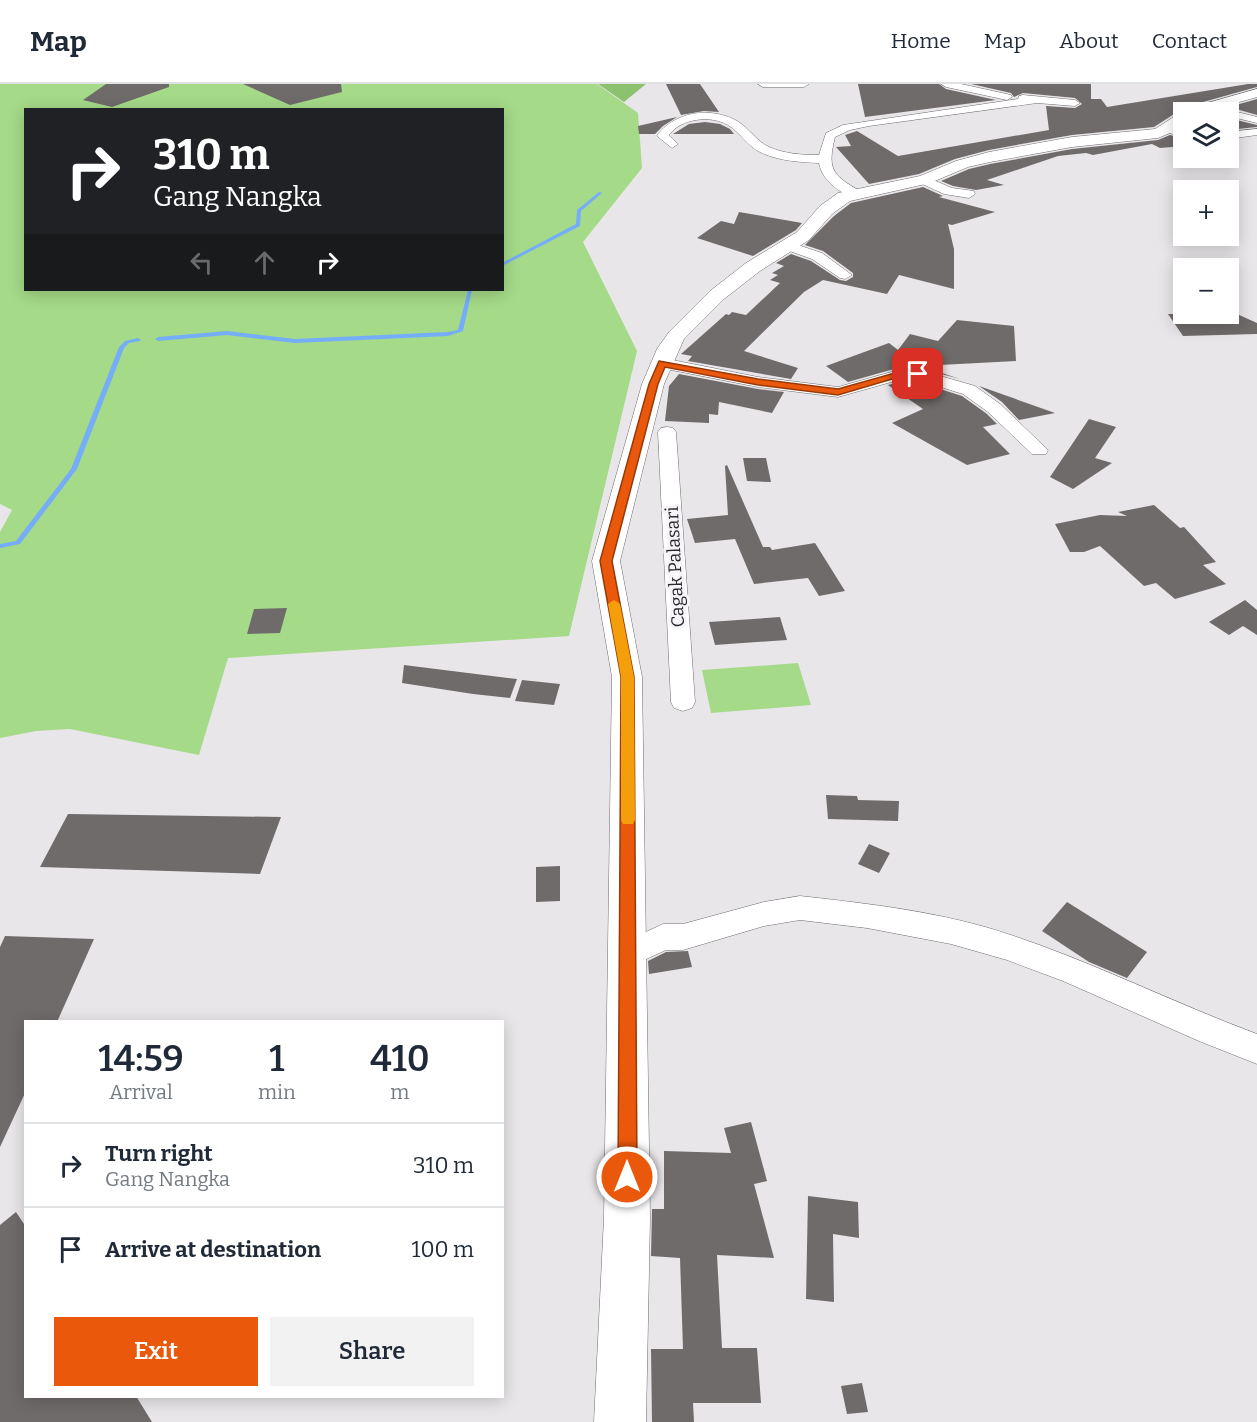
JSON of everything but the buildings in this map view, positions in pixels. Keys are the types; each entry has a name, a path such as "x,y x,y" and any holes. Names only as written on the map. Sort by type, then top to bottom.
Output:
{"main road":[{"path":"1226,102 1254,95"},
{"path":"620,1422 627,1218 629,954 627,677 606,561 653,384 676,336 717,295 753,267 789,246 815,225 826,210 844,197 924,180 962,164 989,157 1072,142 1158,133 1173,122"}],"street":[{"path":"764,84 804,84"},
{"path":"946,84 1000,96"},
{"path":"949,96 1030,96 1075,103"},
{"path":"855,194 836,183 825,169 823,159 830,135 847,127 1030,96"},
{"path":"1239,115 1257,120"},
{"path":"672,144 663,136 666,128 682,120 707,118 732,123 751,142 776,154 797,159 823,159"},
{"path":"1166,129 1173,131"},
{"path":"1239,134 1257,132"},
{"path":"924,180 949,191 969,194"},
{"path":"789,246 817,256 845,275"},
{"path":"662,363 758,382 838,392 909,372 918,374 969,390 994,408 1039,450"},
{"name":"Cagak Palasari","path":"667,432 683,702"},
{"path":"629,954 663,937 683,937 764,914 800,908 858,914 951,931 1009,947 1074,971 1210,1031 1257,1049"}],"green space":[{"path":"0,84 597,84 638,113 642,168 583,242 637,351 569,636 228,658 199,755 70,729 36,731 0,738 0,532 12,510 0,504"},
{"path":"598,84 646,84 624,102"},
{"path":"798,663 811,705 711,713 702,670"}],"waterway":[{"path":"504,264 578,225 579,211 600,193"},
{"path":"158,339 227,333 295,341 448,334 460,331 470,291"},
{"path":"0,546 18,543 74,469 122,347 127,342 138,340"}],"slow traffic":[{"path":"614,604 627,677 628,820"}],"route":[{"path":"627,1177 629,954 627,677 606,561 653,384 662,363 794,388 838,392 909,372 918,374"}]}
